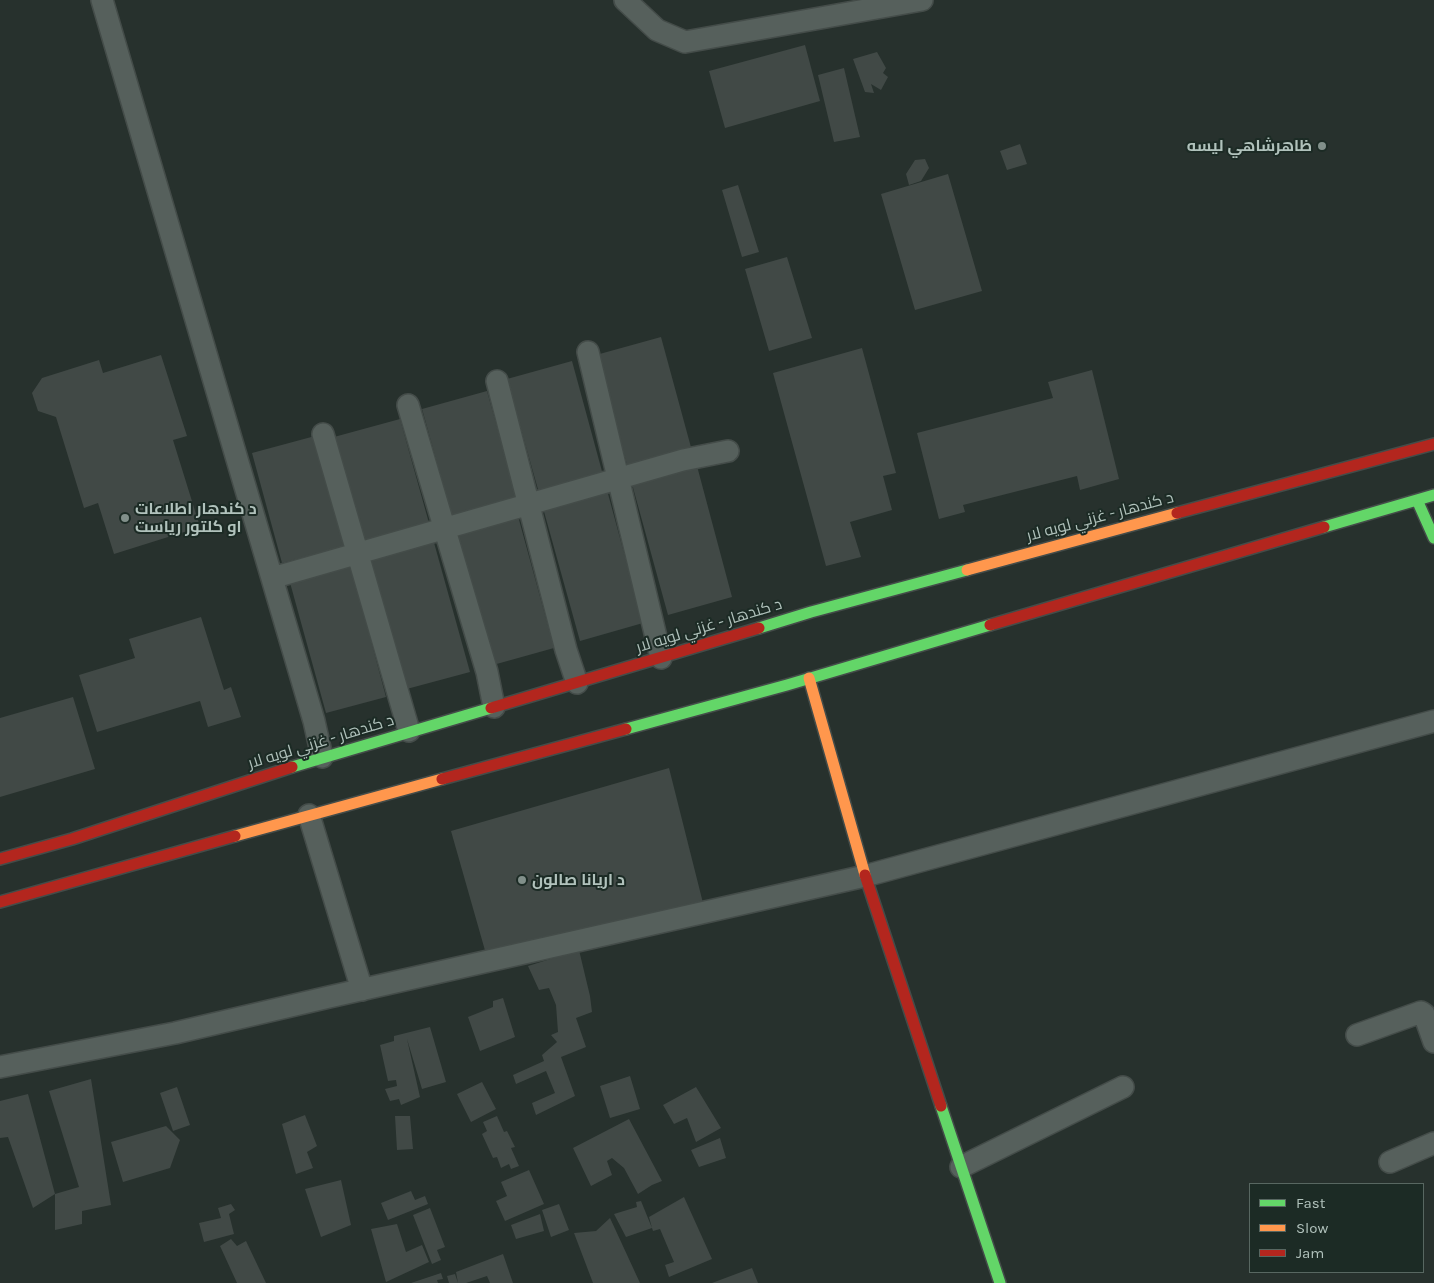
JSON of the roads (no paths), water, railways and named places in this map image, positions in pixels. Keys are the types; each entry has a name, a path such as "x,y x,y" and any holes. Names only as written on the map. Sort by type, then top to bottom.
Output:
{"main road":[{"name":"د کندهار - غزني لويه لار","path":"0,859 72,838 322,757 577,683 811,612 1434,444"},
{"path":"0,902 809,678 1434,495"},
{"path":"1418,500 1434,538"},
{"path":"809,678 865,876 1000,1283"}],"street":[{"path":"102,0 314,721 322,757"},
{"path":"625,0 657,30 684,42 922,0"},
{"path":"588,352 661,658"},
{"path":"498,382 566,650 577,683"},
{"path":"408,405 487,672 494,707"},
{"path":"323,434 409,731"},
{"path":"272,578 683,460 728,451"},
{"path":"0,1067 175,1033 865,876 1434,721"},
{"path":"309,815 362,990"},
{"path":"1358,1036 1421,1012 1424,1014 1434,1042"},
{"path":"961,1167 1122,1086"},
{"path":"1390,1162 1434,1143"}],"place":[{"name":"ظاهرشاهي لیسه","path":"1322,146"},
{"name":"د کندهار اطلاعات او کلتور رياست","path":"125,518"},
{"name":"د اریانا صالون","path":"522,880"}]}
